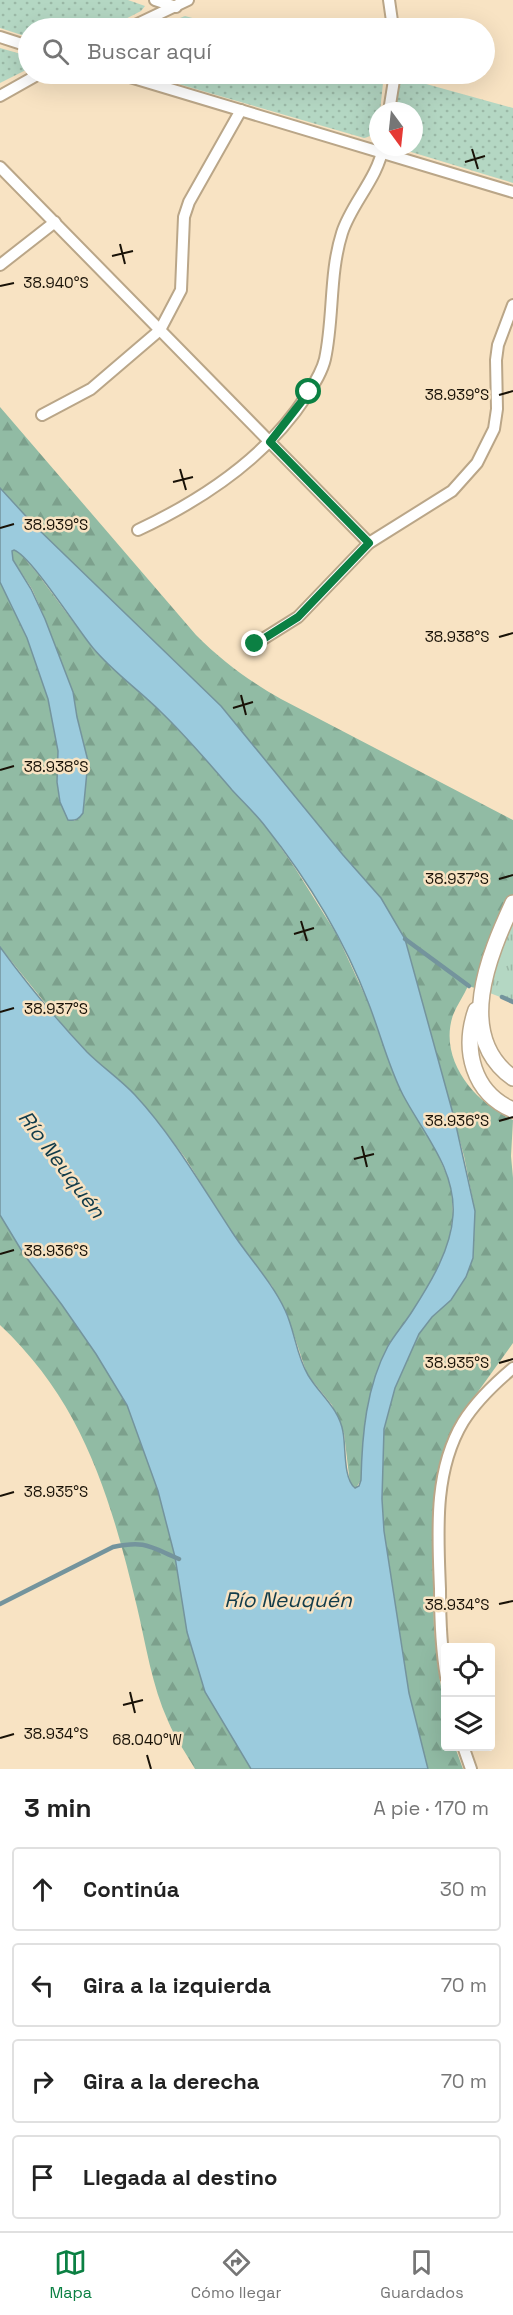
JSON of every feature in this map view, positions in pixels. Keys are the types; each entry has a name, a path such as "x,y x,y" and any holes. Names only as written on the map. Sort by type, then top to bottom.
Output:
{"street":[{"path":"155,0 176,6"},
{"path":"150,18 188,0"},
{"path":"389,0 392,18"},
{"path":"0,37 18,43"},
{"path":"0,96 21,84"},
{"path":"154,84 369,146"},
{"path":"390,102 393,84"},
{"path":"42,415 91,389 160,330 181,290 184,216 189,202 242,110"},
{"path":"138,530 201,497 236,472 270,442 299,407 318,378 324,362 335,262 343,231 379,156"},
{"path":"401,156 513,192"},
{"path":"0,166 369,543"},
{"path":"0,265 55,222"},
{"path":"255,644 298,617 369,543 452,491 466,476 488,444 494,429 497,409 498,345 513,305"},
{"path":"513,903 490,961 473,1017 470,1037 474,1067 480,1084 489,1095 513,1110"},
{"path":"482,990 480,1014 484,1040 495,1062 513,1078"},
{"path":"442,1643 438,1533 439,1509 445,1474 454,1441 462,1424 485,1394 513,1368"},
{"path":"465,1751 471,1769"}],"green space":[{"path":"0,0 128,0 145,6 141,11 127,18 18,18 18,34 0,28"},
{"path":"0,48 18,53 18,74 0,83"},
{"path":"178,84 383,84 381,102 369,102 369,137 364,138"},
{"path":"400,84 426,84 513,108 513,183 423,156 423,102 397,102"},
{"path":"0,407 196,635 226,662 281,699 513,820 513,903 482,990 468,986 453,1015 450,1032 455,1064 463,1078 485,1103 513,1120 511,1156 513,1343 454,1425 439,1472 434,1507 432,1536 434,1628 441,1686 441,1751 456,1751 463,1769 428,1769 409,1693 384,1531 382,1499 384,1429 395,1388 419,1334 432,1317 451,1300 473,1258 475,1211 464,1156 405,939 381,898 221,706 35,526 0,488"},
{"path":"12,551 19,552 37,573 94,650 161,712 205,757 265,825 295,868 337,935 367,1000 403,1093 435,1148 451,1185 453,1215 448,1245 413,1311 388,1345 361,1480 356,1488 350,1484 344,1433 332,1405 307,1374 293,1332 272,1286 232,1233 186,1159 159,1123 134,1094 89,1054 0,947 0,582 27,638 48,699 58,751 57,782 60,802 74,821 83,813 88,761 73,692 32,589 13,560"},
{"path":"513,903 513,1002 482,990"},
{"path":"0,1215 23,1253 96,1354 127,1405 158,1491 205,1692 251,1769 195,1769 162,1708 116,1528 90,1455 53,1387 29,1355 0,1325"}],"water":[{"name":"Río Neuquén","path":"0,488 35,526 221,706 381,898 405,939 455,1121 475,1211 473,1258 466,1277 451,1300 432,1317 419,1334 395,1388 384,1429 382,1499 384,1531 409,1693 428,1769 251,1769 205,1692 187,1632 175,1557 158,1491 127,1405 96,1354 23,1253 0,1215 0,947 75,1040 129,1089 149,1111 274,1290 288,1318 304,1367 341,1423 348,1477 355,1488 359,1486 361,1480 364,1429 375,1378 388,1346 410,1315 439,1265 451,1228 453,1198 437,1152 403,1095 393,1072 348,955 310,888 257,817 171,721 101,657 31,565 14,550 12,551 13,560 31,589 45,619 73,692 88,761 83,813 77,819 68,820 60,802 57,782 58,751 48,699 27,638 0,582"}],"waterway":[{"path":"405,939 469,986"},
{"path":"502,997 513,1002"},
{"path":"0,1604 113,1547 133,1544 148,1546 179,1559"}],"route":[{"path":"255,644 298,617 369,543 270,442 309,392"}]}
